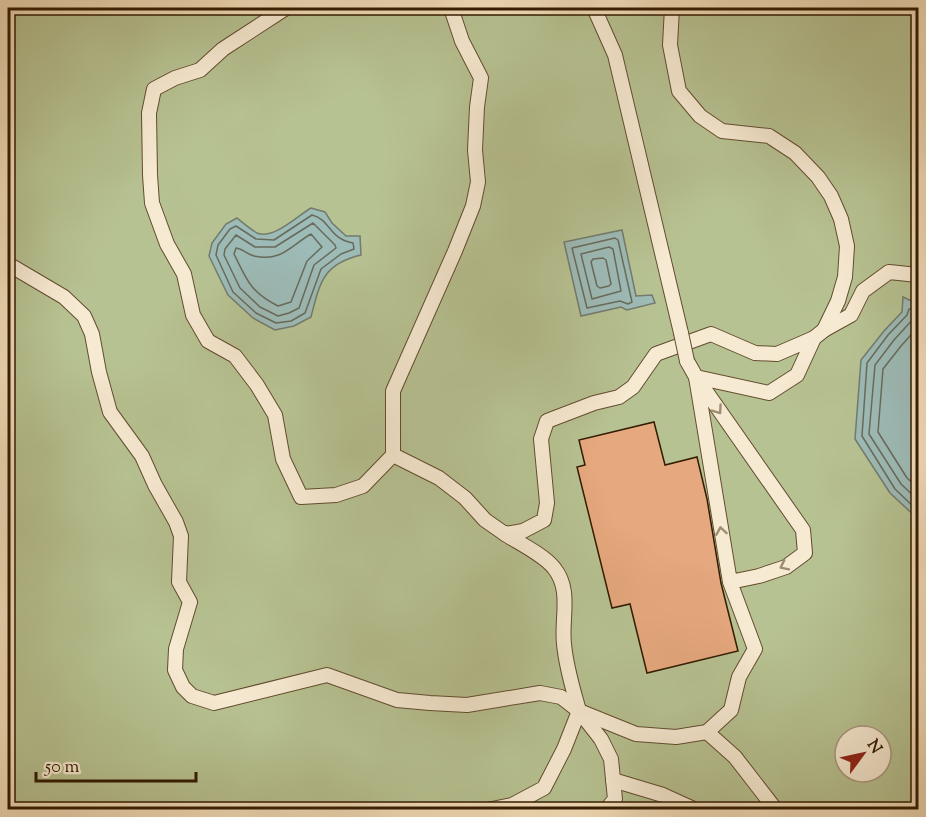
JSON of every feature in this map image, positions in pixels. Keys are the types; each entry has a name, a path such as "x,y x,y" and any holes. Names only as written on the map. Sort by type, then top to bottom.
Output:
{"lane":[{"path":"286,8 223,50 200,70 175,78 153,89 149,113 150,175 152,202 167,244 183,274 193,315 208,342 235,356 257,385 275,415 283,459 301,497 336,495 363,486 393,455 393,391 473,206 478,182 475,150 481,78 462,41 452,8"},
{"path":"594,8 615,55 687,362 803,530 805,553 786,567 730,585"},
{"path":"672,8 670,45 680,91 700,116 722,131 770,136 795,153 818,177 831,196 841,219 847,246 845,277 838,302 797,375 768,393 696,377"},
{"path":"8,264 64,297 84,316 92,334 110,412 142,456 176,522 181,536 179,582 190,602 176,649 175,670 183,687 192,696 214,703 327,675 397,700 467,705 540,693 561,697 579,711 601,739 611,759 615,799 606,810"},
{"path":"505,534 523,531 544,520 548,503 540,439 547,421 594,403 619,397 633,387 656,354 711,334 755,353 777,354 819,334 851,315 863,291 889,272 918,275"},
{"path":"579,711 636,734 675,737 707,732 731,710 739,677 756,649 730,585 696,377"},
{"path":"393,455 439,478 465,498 485,520 554,567 564,586 566,609 564,642 579,711 564,749 544,788 512,805 487,810"},
{"path":"707,732 735,757 776,810"},
{"path":"614,780 663,795 696,810"}],"green space":[{"path":"8,8 918,8 918,809 8,809"}],"water":[{"path":"311,208 325,212 332,223 346,236 360,236 361,255 338,264 325,276 311,317 294,326 275,330 253,318 228,295 209,256 212,243 226,224 237,218 257,233 263,234 285,226"},
{"path":"622,230 636,296 652,295 655,303 627,310 621,307 581,316 564,242"},
{"path":"903,297 918,304 918,519 890,493 855,439 861,360 902,312"}],"building":[{"path":"654,422 665,465 697,457 707,499 721,583 738,651 647,673 630,604 612,608 577,467 585,465 579,440"}]}
